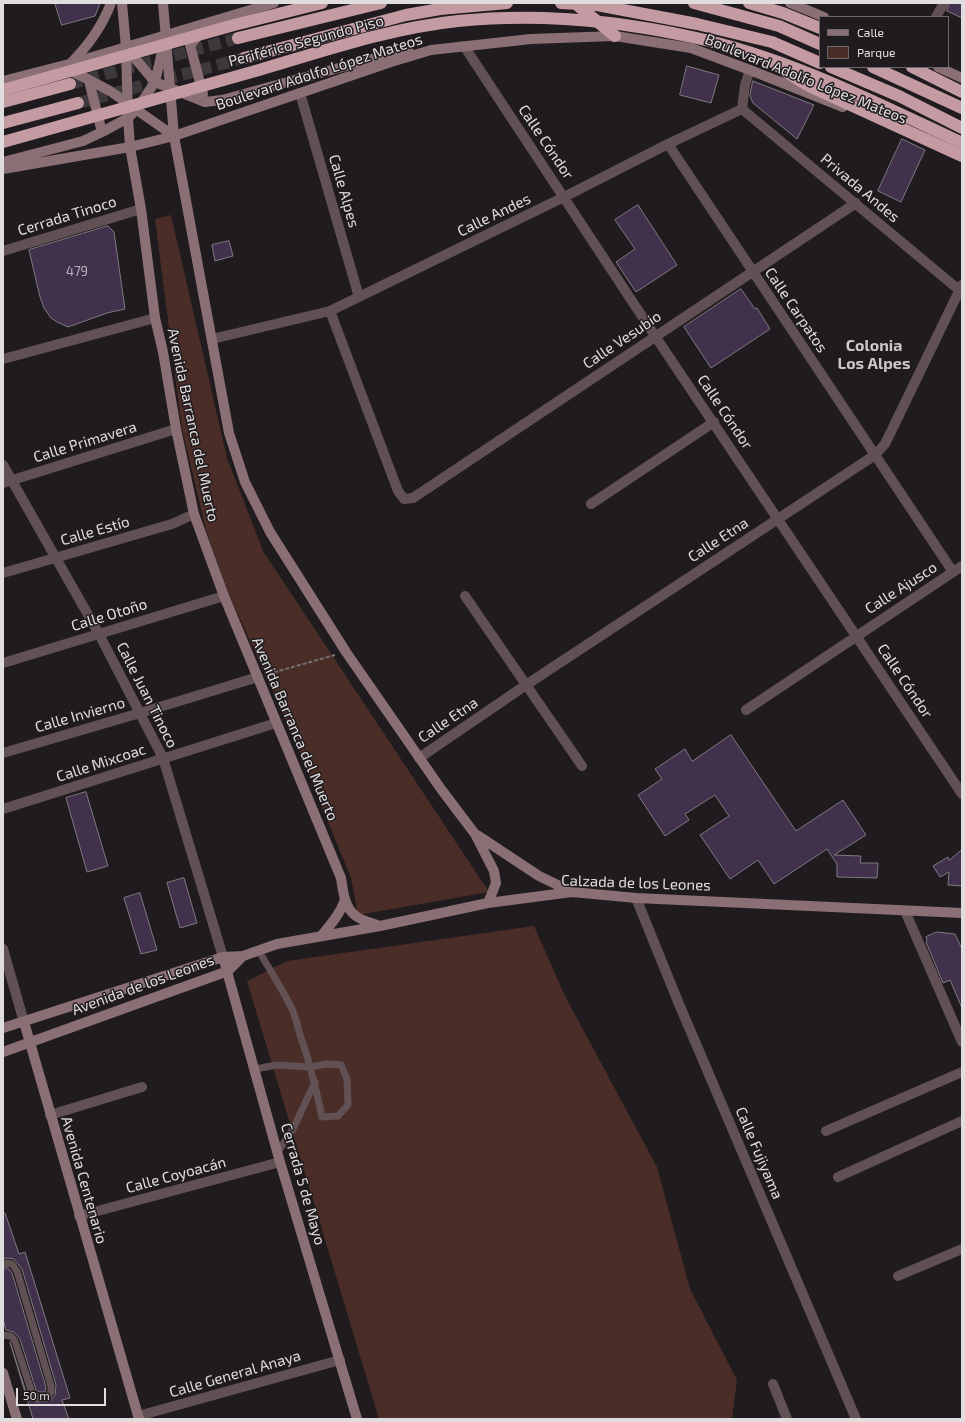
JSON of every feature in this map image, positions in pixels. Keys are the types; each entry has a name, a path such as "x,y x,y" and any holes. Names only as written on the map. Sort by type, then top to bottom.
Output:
{"highway":[{"path":"3,90 234,25 322,3"},
{"path":"238,38 381,3"},
{"path":"244,58 406,15 440,9 507,3"},
{"path":"561,3 597,6 697,24 772,42 819,62"},
{"path":"694,3 779,26 819,44"},
{"path":"749,3 783,13 819,28"},
{"path":"576,4 615,36"},
{"name":"Periférico Segundo Piso","path":"3,142 343,45 407,30 458,22 526,18 585,19 694,37 767,58 830,82 962,143"},
{"path":"767,58 807,85 962,156"},
{"path":"833,68 899,96 962,128"},
{"path":"875,68 962,108"},
{"path":"914,68 962,92"},
{"path":"3,102 70,84"},
{"path":"3,123 78,102"}],"main road":[{"path":"66,65 79,55 95,34 111,3"},
{"name":"Avenida Barranca del Muerto","path":"122,3 126,47 130,147 155,318 163,352 176,429 194,514 224,596 341,878 345,900 356,917 380,926"},
{"path":"163,3 174,136 228,433 245,482 270,532 346,652 419,758 475,834 494,871 496,883 488,904"},
{"path":"3,81 66,65 274,3"},
{"path":"790,3 822,16"},
{"path":"205,102 190,45 209,23"},
{"path":"3,162 8,159 83,141 128,118 137,109 155,82 166,35"},
{"name":"Boulevard Adolfo López Mateos","path":"3,169 130,147 174,136 431,50 531,39 615,36 691,48 872,119 962,162"},
{"path":"126,47 155,82 205,102 222,100 386,54 431,50"},
{"path":"66,65 89,81 110,91 127,102 174,136"},
{"path":"940,68 962,78"},
{"path":"89,81 102,132"},
{"path":"475,834 539,876 572,892"},
{"name":"Calzada de los Leones","path":"243,956 277,944 322,935 380,926 488,904 572,892 636,898 962,913"},
{"path":"322,935 336,919 345,900"},
{"name":"Avenida de los Leones","path":"3,1028 223,957 243,956"},
{"name":"Avenida de los Leones","path":"3,1052 228,971 243,956"},
{"name":"Cerrada 5 de Mayo","path":"223,957 280,1162 357,1419"},
{"name":"Avenida Centenario","path":"24,1022 138,1418"},
{"path":"3,1373 17,1419"}],"street":[{"path":"937,16 944,3"},
{"name":"Calle Cóndor","path":"464,46 655,336 962,794"},
{"path":"742,109 745,85 750,70"},
{"name":"Calle Alpes","path":"300,93 359,297"},
{"name":"Calle Andes","path":"212,339 330,311 742,109"},
{"name":"Privada Andes","path":"742,109 961,287"},
{"name":"Calle Carpatos","path":"668,144 952,572"},
{"name":"Calle Vesubio","path":"330,311 398,491 404,499 413,498 856,203"},
{"name":"Cerrada Tinoco","path":"3,251 140,209"},
{"name":"Calle Etna","path":"419,758 526,684 875,455 885,444 961,287"},
{"path":"3,359 155,318"},
{"path":"591,504 714,422"},
{"name":"Calle Primavera","path":"8,482 176,429"},
{"name":"Calle Juan Tinoco","path":"3,465 8,482 56,557 99,634 163,758 223,957"},
{"name":"Calle Estío","path":"3,573 172,524 194,514"},
{"name":"Calle Ajusco","path":"746,710 856,635 962,566"},
{"name":"Calle Otoño","path":"3,663 224,596"},
{"path":"466,596 582,766"},
{"name":"Calle Invierno","path":"3,753 258,677"},
{"name":"Calle Mixcoac","path":"3,809 276,724"},
{"name":"Calle Fujiyama","path":"636,898 679,1004 856,1419"},
{"path":"905,910 962,1042"},
{"name":"Avenida Centenario","path":"3,949 24,1022"},
{"path":"826,1131 962,1072"},
{"path":"50,1115 142,1087"},
{"path":"838,1177 962,1121"},
{"name":"Calle Coyoacán","path":"79,1216 280,1162"},
{"path":"898,1276 962,1249"},
{"name":"Calle General Anaya","path":"138,1418 340,1360"},
{"path":"773,1384 787,1419"}],"lane":[{"path":"255,1070 277,1066 310,1067 326,1064 341,1065 347,1079 348,1105 338,1116 322,1117 315,1082 310,1067 293,1012 258,950"},
{"path":"278,1152 294,1127 315,1082"},
{"path":"3,1265 7,1263 12,1264 17,1271 51,1386 48,1396 39,1399 32,1394 15,1341 11,1336 3,1334"}],"path":[{"path":"258,677 346,652"}],"green space":[{"path":"171,215 227,458 263,551 489,892 358,915 351,878 290,729 230,597 206,530 182,429 155,219"},
{"path":"534,926 565,996 657,1167 690,1289 737,1380 732,1419 379,1419 247,981 287,961"}],"building":[{"path":"55,3 100,3 95,16 62,25"},
{"path":"950,3 962,3 962,18 947,11"},
{"path":"687,66 719,75 711,103 680,95"},
{"path":"753,81 814,105 797,139 753,103 750,96"},
{"path":"902,139 925,150 901,202 878,191"},
{"path":"638,205 677,265 636,292 616,262 635,249 615,220"},
{"path":"108,226 114,232 125,309 107,313 68,327 57,322 51,318 44,308 29,250"},
{"path":"229,241 233,256 215,261 212,245"},
{"path":"741,289 755,309 757,308 770,329 711,368 684,327"},
{"path":"731,735 796,831 843,800 866,835 834,855 861,856 860,863 878,863 877,878 837,877 837,864 827,849 774,884 758,860 730,879 700,835 729,816 715,795 685,814 689,820 665,836 638,795 662,779 655,769 685,749 692,761"},
{"path":"86,792 108,866 87,872 66,798"},
{"path":"962,850 962,886 948,885 949,872 940,877 933,866 948,857 949,860"},
{"path":"184,878 197,923 180,928 167,883"},
{"path":"140,893 157,950 141,954 124,898"},
{"path":"937,932 955,934 962,949 962,1008 950,980 943,983 926,942 926,937"},
{"path":"3,1213 5,1213 19,1254 25,1252 70,1398 62,1400 69,1419 33,1419 10,1342 27,1395 30,1398 38,1402 50,1401 55,1395 56,1385 22,1269 14,1259 3,1259"},
{"path":"8,1268 12,1273 46,1387 45,1392 36,1390 20,1339 14,1332 6,1330 3,1320 3,1270"}],"tunnel":[{"path":"70,84 238,38"},
{"path":"78,103 244,58"}],"district":[{"name":"Colonia Los Alpes","path":"874,355"}]}
